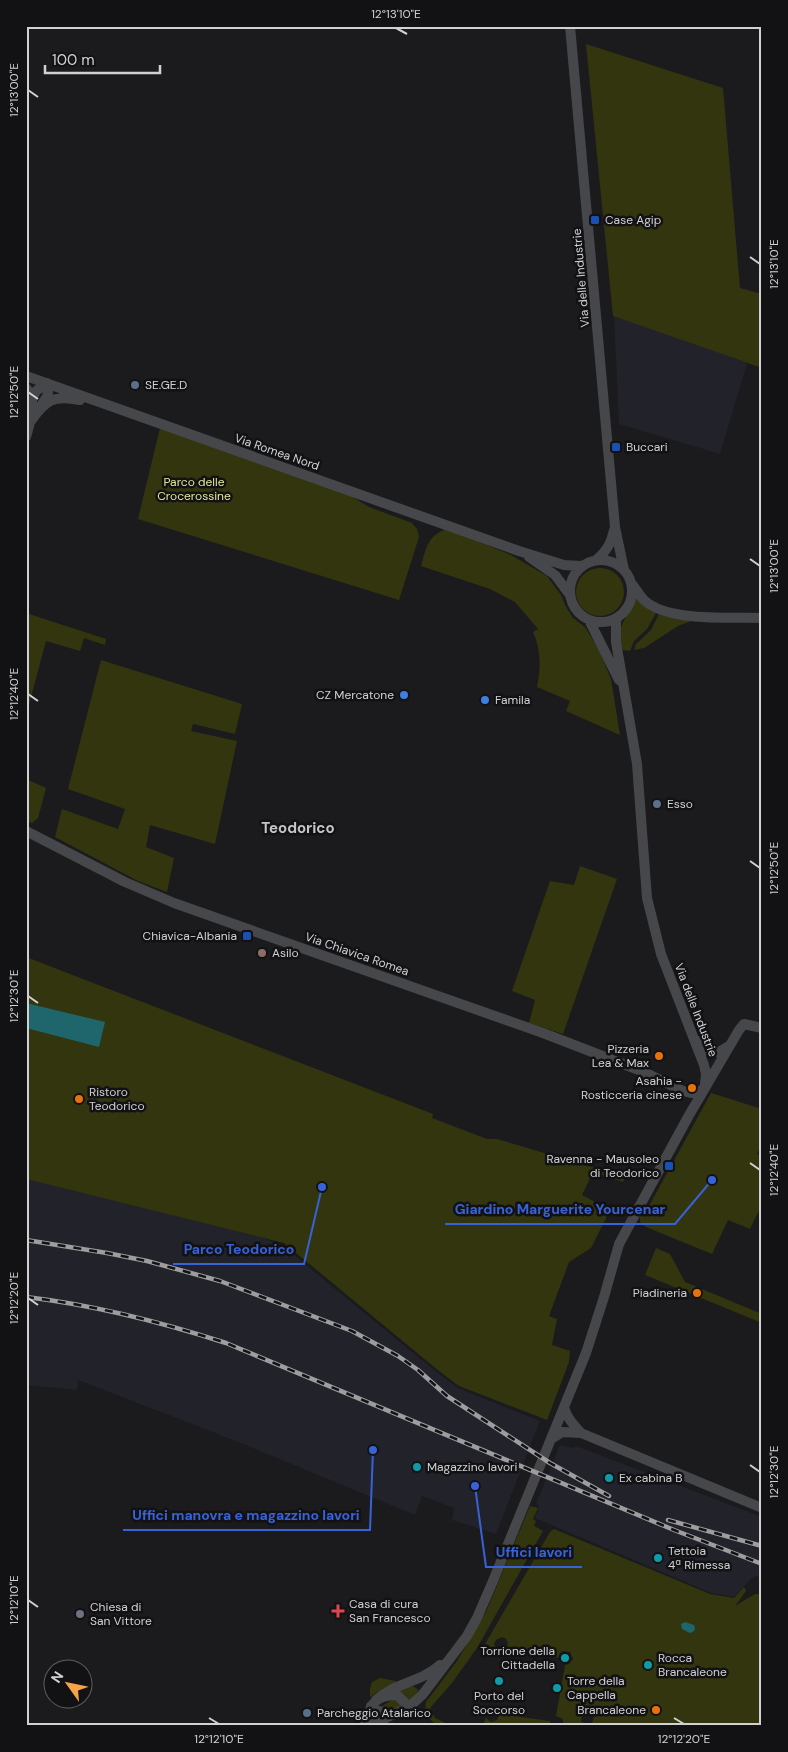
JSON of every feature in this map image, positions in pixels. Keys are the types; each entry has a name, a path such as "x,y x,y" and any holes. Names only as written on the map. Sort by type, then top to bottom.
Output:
{"street":[{"name":"Via delle Industrie","path":"570,26 615,527 624,570"},
{"name":"Via Romea Nord","path":"26,376 519,551 564,565 582,566"},
{"path":"26,437 31,421 32,399 36,391 47,383"},
{"path":"31,421 48,395 47,383"},
{"path":"26,388 32,399"},
{"path":"40,407 52,400 64,398 81,401 92,399"},
{"name":"Via delle Industrie","path":"596,560 611,543 615,527"},
{"name":"Via Romea Nord","path":"519,551 555,575 570,595"},
{"path":"631,582 630,602 616,618 608,621 598,622 590,620 576,610 570,595 570,584 574,574 582,566 596,560 606,560 616,563 624,570 643,599 659,610 688,616 762,618"},
{"name":"Via delle Industrie","path":"616,618 616,642 637,764 647,898 661,954 693,1034 706,1074 705,1087"},
{"name":"Via delle Industrie","path":"590,620 624,692"},
{"name":"Via Chiavica Romea","path":"26,831 125,882 174,903 543,1033 644,1072 683,1091"},
{"path":"370,1726 409,1706 424,1692 456,1650 477,1618 586,1353 619,1244 688,1117 730,1045 744,1024 762,1028"},
{"path":"693,1034 702,1046 711,1052 719,1053 730,1045"},
{"path":"683,1091 699,1092 705,1087"},
{"path":"683,1091 689,1108 688,1117"},
{"path":"564,1407 570,1422 581,1433"},
{"path":"550,1440 562,1432 581,1433 762,1508"},
{"path":"365,1726 368,1712 374,1703 392,1688 414,1680 435,1669 456,1650"},
{"path":"374,1703 390,1695 397,1695 409,1706"},
{"path":"374,1703 388,1717"}],"shaded area":[{"path":"614,316 747,363 720,454 619,424"},
{"path":"26,1179 261,1237 283,1246 458,1388 540,1421 496,1534 452,1520 454,1508 422,1496 415,1515 241,1443 78,1380 77,1390 26,1385"},
{"path":"560,1445 574,1448 576,1446 762,1517 762,1579 757,1576 752,1578 734,1597 711,1593 535,1518 539,1506 536,1504"}],"green space":[{"path":"586,44 723,88 740,288 762,294 762,368 613,316"},
{"name":"Parco delle Crocerossine","path":"160,428 351,496 369,507 412,523 417,529 419,537 399,600 138,519"},
{"path":"448,529 511,555 547,576 561,595 573,618 585,627 599,650 611,679 620,735 566,711 570,701 537,687 540,659 538,645 533,632 538,629 515,602 490,589 421,566 426,548 432,538 441,531"},
{"path":"595,568 605,568 617,575 624,587 624,597 617,609 605,616 595,616 587,612 580,605 576,597 576,587 580,579 587,572"},
{"path":"636,596 656,613 647,629 634,641 630,651 623,650 619,636 623,622"},
{"path":"26,613 106,639 105,645 84,638 80,651 46,641 26,716"},
{"path":"659,614 694,620 678,626 644,648 634,650 636,644 651,630"},
{"path":"101,660 242,704 235,734 193,724 191,731 237,741 215,844 150,825 146,847 174,858 167,892 138,881 55,837 62,809 118,829 125,809 68,789"},
{"path":"26,779 46,788 38,818 32,823 26,821"},
{"path":"580,866 617,879 563,1034 529,1023 535,1000 512,991 550,881 574,885"},
{"path":"26,957 433,1114 432,1118 487,1139 497,1139 625,1177 623,1182 593,1172 582,1195 610,1210 591,1248 569,1262 549,1316 557,1319 552,1345 570,1351 569,1362 547,1420 459,1386 284,1243 26,1179"},
{"path":"711,1093 762,1109 762,1143 757,1154 762,1157 762,1204 750,1229 728,1220 712,1254 646,1227 640,1222 640,1217 649,1206"},
{"path":"656,1248 670,1254 685,1282 762,1314 762,1323 645,1275"},
{"path":"530,1506 538,1508 533,1519 536,1521 534,1526 543,1531 477,1648 452,1683 430,1708 435,1718 452,1726 435,1724 427,1714 426,1702 457,1661 486,1612"},
{"path":"554,1529 710,1594 734,1598 744,1587 746,1591 735,1606 755,1594 762,1594 762,1726 563,1726 563,1719 556,1716 565,1665 569,1664 573,1659 570,1652 563,1651 558,1658 506,1650 508,1643 502,1637 496,1640 494,1644 497,1650 502,1651 501,1655 484,1646 550,1532","holes":["582,1714 594,1716 592,1724 581,1722"]},
{"path":"380,1678 396,1681 370,1697 372,1682"},
{"path":"413,1686 419,1690 409,1701 392,1691"},
{"path":"396,1698 401,1701 400,1706 397,1708 387,1710 378,1708"},
{"path":"499,1714 550,1721 550,1726 482,1726 486,1718 491,1722 497,1720"}],"water":[{"path":"26,1003 105,1022 99,1047 26,1028"},
{"path":"685,1622 694,1625 694,1631 690,1633 682,1629 681,1624"}],"railway":[{"path":"26,1240 147,1261 220,1281 352,1331 398,1356 418,1370 447,1396 550,1463 609,1496"},
{"path":"26,1297 127,1315 226,1343 674,1530 762,1564"},
{"path":"668,1520 762,1546"}],"place":[{"name":"Case Agip","path":"595,220"},
{"name":"SE.GE.D","path":"135,385"},
{"name":"Buccari","path":"616,447"},
{"name":"CZ Mercatone","path":"404,695"},
{"name":"Famila","path":"485,700"},
{"name":"Esso","path":"657,804"},
{"name":"Chiavica-Albania","path":"247,936"},
{"name":"Asilo","path":"262,953"},
{"name":"Pizzeria Lea & Max","path":"659,1056"},
{"name":"Asahia - Rosticceria cinese","path":"692,1088"},
{"name":"Ristoro Teodorico","path":"79,1099"},
{"name":"Ravenna - Mausoleo di Teodorico","path":"669,1166"},
{"name":"Giardino Marguerite Yourcenar","path":"712,1180"},
{"name":"Parco Teodorico","path":"322,1187"},
{"name":"Piadineria","path":"697,1293"},
{"name":"Uffici manovra e magazzino lavori","path":"373,1450"},
{"name":"Magazzino lavori","path":"417,1467"},
{"name":"Ex cabina B","path":"609,1478"},
{"name":"Uffici lavori","path":"475,1486"},
{"name":"Tettoia 4ª Rimessa","path":"658,1558"},
{"name":"Casa di cura San Francesco","path":"338,1611"},
{"name":"Chiesa di San Vittore","path":"80,1614"},
{"name":"Torrione della Cittadella","path":"565,1658"},
{"name":"Rocca Brancaleone","path":"648,1665"},
{"name":"Porto del Soccorso","path":"499,1681"},
{"name":"Torre della Cappella","path":"557,1688"},
{"name":"Brancaleone","path":"656,1710"},
{"name":"Parcheggio Atalarico","path":"307,1713"}],"district":[{"name":"Teodorico","path":"298,828"}]}
